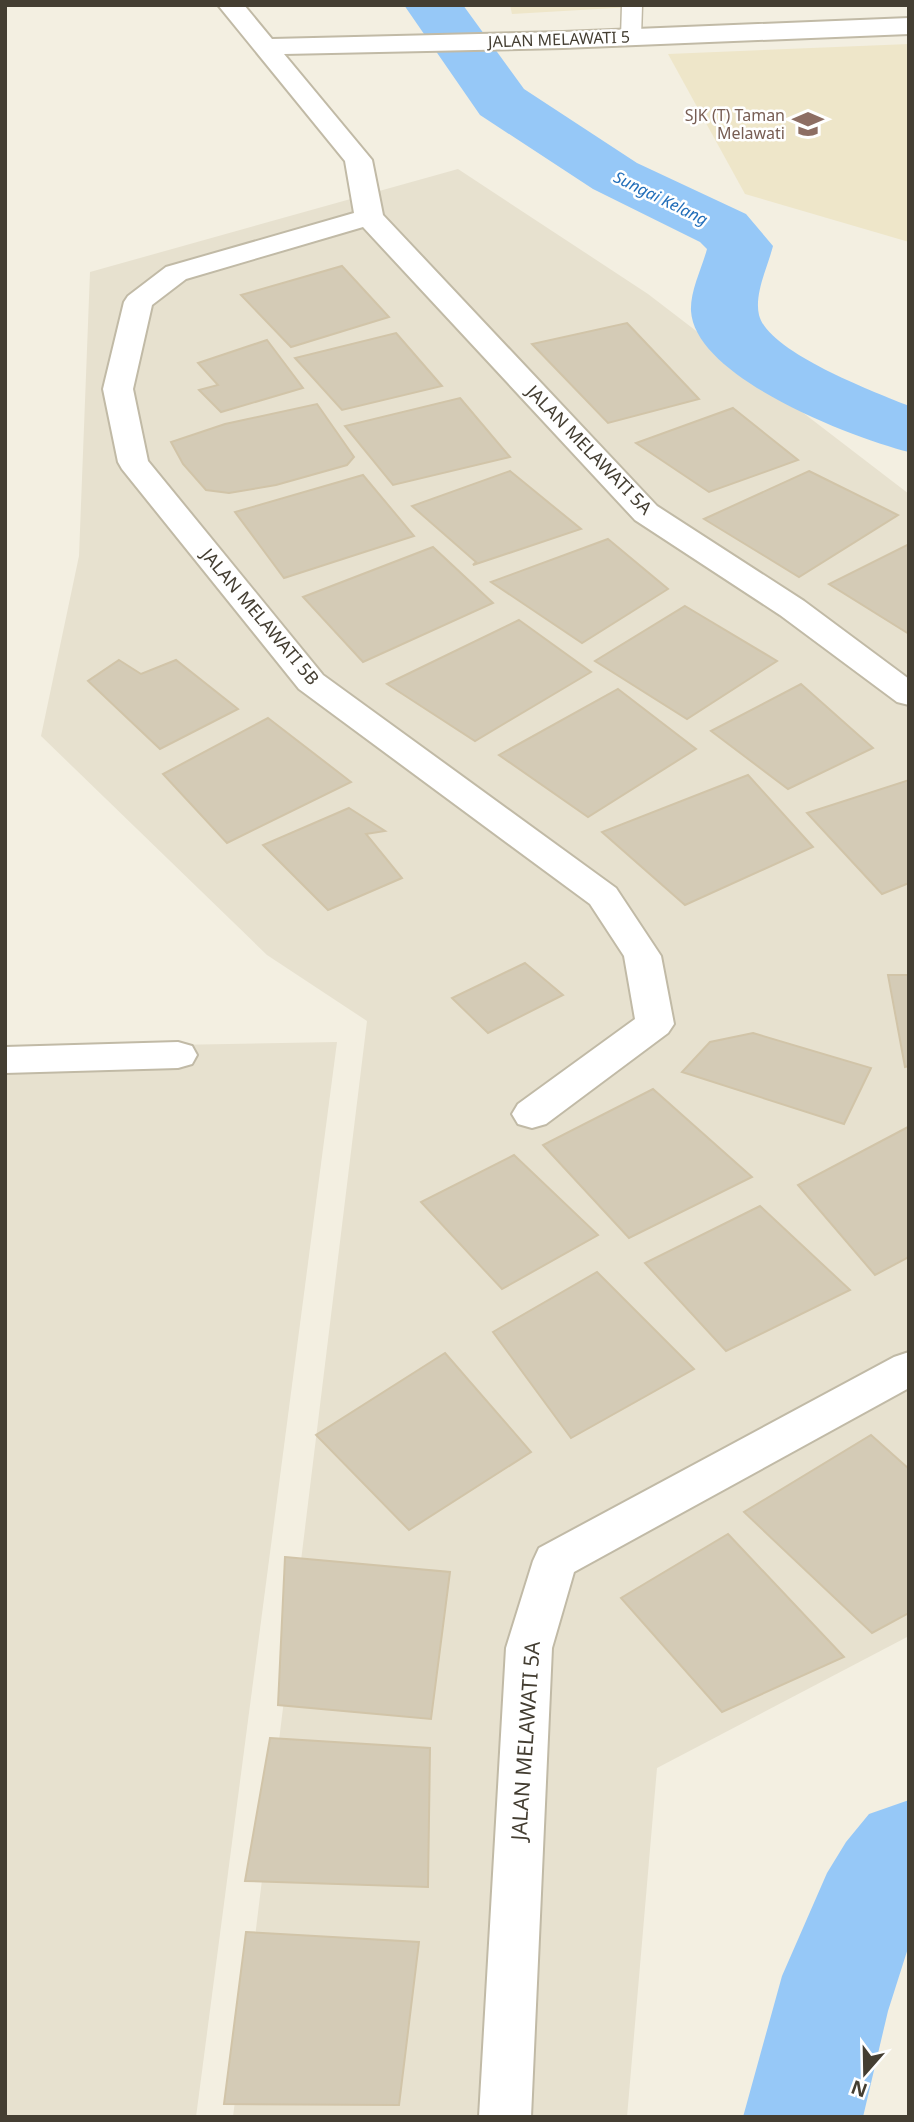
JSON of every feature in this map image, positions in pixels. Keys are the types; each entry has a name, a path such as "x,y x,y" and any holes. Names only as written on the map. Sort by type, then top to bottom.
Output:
{"street":[{"path":"230,5 358,160 369,217"},
{"name":"JALAN MELAWATI 5","path":"263,47 564,40 909,26"},
{"name":"JALAN MELAWATI 5A","path":"369,217 646,513 792,608 909,695"},
{"name":"JALAN MELAWATI 5B","path":"369,217 176,273 138,302 118,389 133,462 311,682 603,896 642,956 655,1024 532,1114"},
{"path":"5,1060 177,1055"},
{"name":"JALAN MELAWATI 5A","path":"505,2117 529,1648 555,1561 909,1368"}],"lane":[{"path":"631,37 632,5"}],"shaded area":[{"path":"510,5 666,5 512,14"},
{"name":"SJK (T) Taman Melawati","path":"909,44 909,242 745,194 668,54"},
{"path":"458,169 648,294 909,494 909,1636 657,1768 627,2117 233,2117 367,1021 267,955 41,736 79,556 90,272"},
{"path":"337,1042 196,2117 5,2117 5,1048"}],"building":[{"path":"342,266 389,317 291,347 241,295"},
{"path":"627,323 699,399 608,423 532,344"},
{"path":"396,333 442,386 342,410 295,358"},
{"path":"267,340 303,388 221,412 199,390 218,385 198,363"},
{"path":"460,398 510,457 393,485 345,426"},
{"path":"317,404 354,457 347,465 276,485 229,493 206,490 183,464 171,442 225,424"},
{"path":"733,408 798,460 709,492 636,443"},
{"path":"510,471 581,529 473,565 476,562 412,506"},
{"path":"809,471 898,515 799,577 704,519"},
{"path":"363,475 414,536 284,578 235,512"},
{"path":"608,539 668,589 582,643 491,582"},
{"path":"909,544 909,634 829,584"},
{"path":"433,547 493,603 363,662 303,597"},
{"path":"685,606 777,661 687,719 595,661"},
{"path":"519,620 591,672 475,741 387,684"},
{"path":"119,660 141,674 176,660 238,709 160,749 88,681"},
{"path":"801,684 873,748 788,789 711,731"},
{"path":"618,689 696,749 588,817 499,755"},
{"path":"268,718 351,782 227,843 163,774"},
{"path":"748,775 813,847 685,905 602,832"},
{"path":"909,780 909,883 882,894 807,813"},
{"path":"349,808 385,831 366,834 402,878 328,910 263,845"},
{"path":"525,963 563,995 488,1033 452,998"},
{"path":"888,975 909,975 909,1066 905,1067"},
{"path":"753,1033 871,1068 844,1124 682,1072 710,1042"},
{"path":"653,1089 752,1177 629,1238 543,1145"},
{"path":"908,1127 909,1257 875,1275 798,1185"},
{"path":"514,1155 598,1235 502,1289 421,1202"},
{"path":"760,1206 850,1290 726,1351 645,1263"},
{"path":"597,1272 694,1369 571,1438 493,1332"},
{"path":"445,1353 531,1452 409,1530 316,1435"},
{"path":"871,1435 909,1469 909,1613 872,1633 744,1512"},
{"path":"728,1534 844,1657 722,1712 621,1598"},
{"path":"285,1557 450,1572 431,1719 278,1705"},
{"path":"270,1738 430,1748 428,1887 245,1881"},
{"path":"246,1932 419,1942 399,2105 224,2104"}],"waterway":[{"name":"Sungai Kelang","path":"433,5 502,102 615,176 723,228 740,246 725,314 732,333 749,352 802,385 909,431"},
{"name":"Sungai Kelang","path":"803,2117 829,2011 853,1941 886,1877 909,1849"}],"place":[{"name":"SJK (T) Taman Melawati","path":"808,124"}]}
